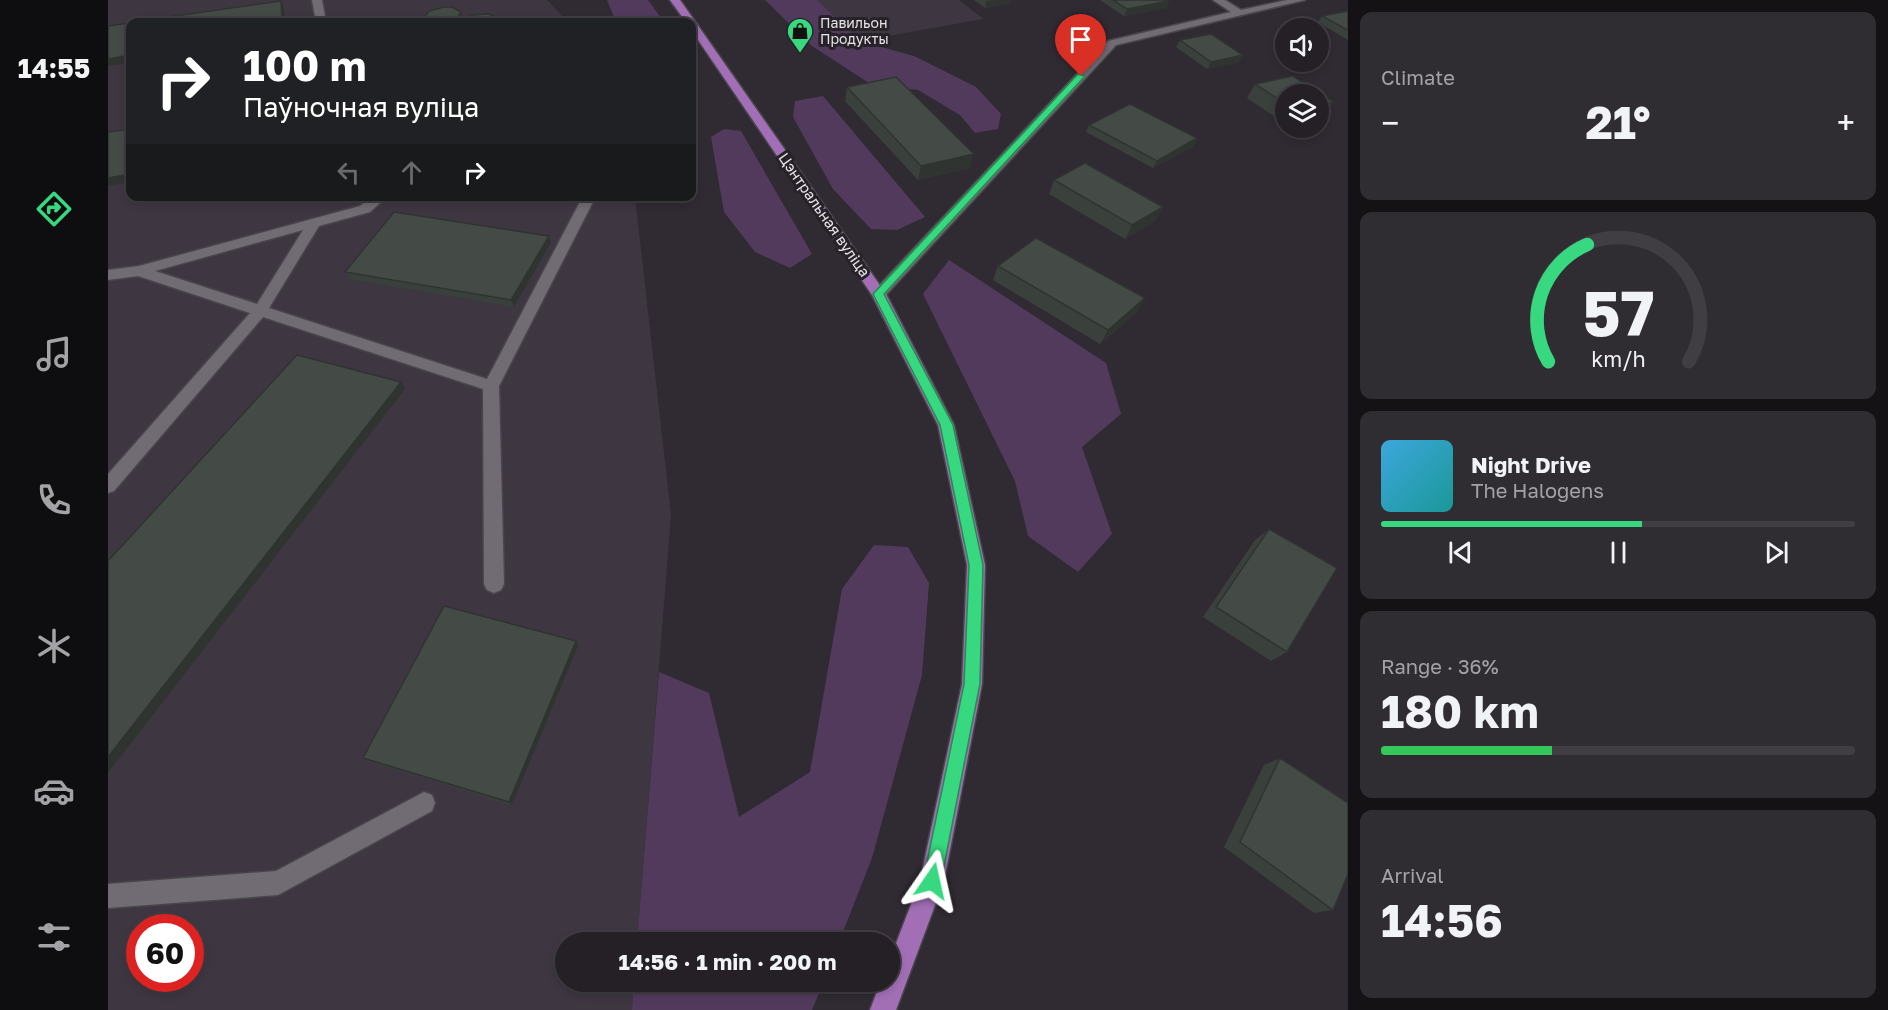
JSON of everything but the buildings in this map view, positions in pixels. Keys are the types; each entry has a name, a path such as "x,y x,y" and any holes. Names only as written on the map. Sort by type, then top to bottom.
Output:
{"main road":[{"name":"Цэнтральная вуліца","path":"675,0 688,18"},
{"name":"Цэнтральная вуліца","path":"696,30 879,294 946,425 976,565 972,684 932,881 883,1010"}],"street":[{"path":"317,0 320,18"},
{"path":"1218,0 1240,13"},
{"path":"879,294 1112,43 1300,0"},
{"path":"108,275 139,271 365,209 375,201"},
{"path":"494,584 491,386 587,201"},
{"path":"108,486 260,311 314,223"},
{"path":"139,271 491,386"},
{"path":"108,896 278,883 424,803"}],"shaded area":[{"path":"108,0 547,0 564,18 126,18 126,201 635,201 671,515 638,932 555,932 555,992 633,992 632,1010 108,1010"},
{"path":"607,0 648,0 661,18 614,18"},
{"path":"765,0 817,0 860,41 914,56 976,87 1001,114 998,129 975,133 960,115 918,90 872,85 812,46"},
{"path":"817,0 959,0 983,19 860,41"},
{"path":"823,96 925,217 897,230 871,229 833,189 793,117 795,101"},
{"path":"724,129 741,131 812,254 790,268 755,252 724,212 711,137"},
{"path":"949,260 1106,363 1121,414 1082,447 1112,534 1078,572 1028,536 1015,481 923,294"},
{"path":"874,545 908,547 929,583 922,675 872,858 843,932 638,932 659,672 709,693 739,817 810,772 842,589"},
{"path":"633,992 819,992 812,1010 632,1010"}],"place":[{"name":"Павильон Продукты","path":"800,54"}],"route":[{"path":"932,881 972,684 976,565 946,425 879,294 1081,76"}]}
